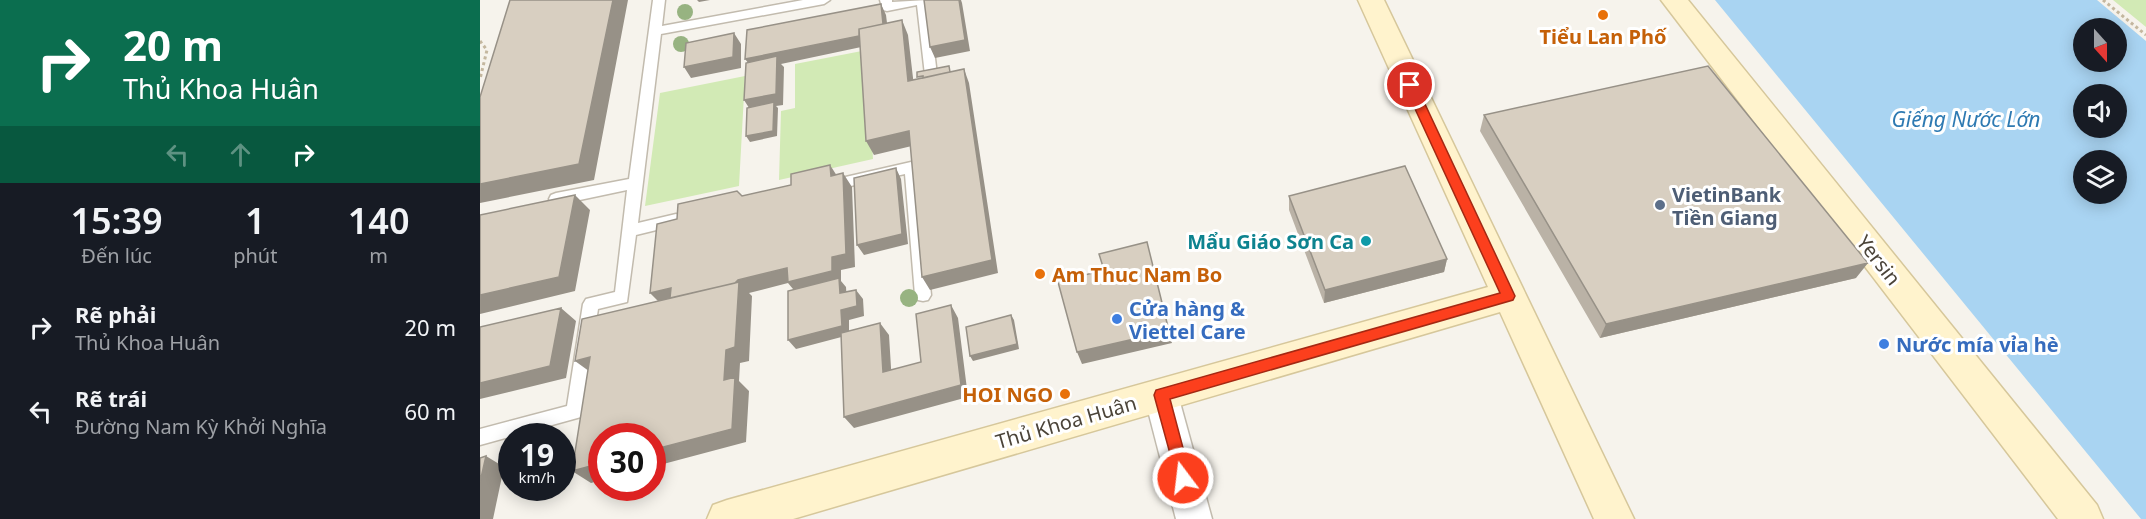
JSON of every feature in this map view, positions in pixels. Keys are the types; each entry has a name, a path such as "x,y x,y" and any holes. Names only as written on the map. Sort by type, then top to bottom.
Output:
{"main road":[{"path":"1371,0 1614,519"},
{"name":"Yersin","path":"1674,0 2084,519"},
{"name":"Thủ Khoa Huân","path":"727,519 763,514 1161,395 1508,296"}],"street":[{"path":"1161,395 1194,519"}],"lane":[{"path":"480,437 575,412 591,304 622,297 659,0"},
{"path":"655,31 824,0"},
{"path":"886,0 887,7 922,0 930,75"},
{"path":"810,190 911,167 923,295"},
{"path":"546,201 635,183"},
{"path":"630,231 686,218"}],"path":[{"path":"2103,0 2146,35"},
{"path":"480,41 487,51 480,80"}],"green space":[{"path":"2113,0 2146,0 2146,27"},
{"path":"867,50 873,159 779,180 781,111 795,108 795,64"},
{"path":"745,76 739,186 645,206 660,93"}],"water":[{"name":"Giếng Nước Lớn","path":"1715,0 2097,0 2119,18 2073,18 2073,72 2127,72 2127,25 2146,41 2146,519 2141,519"}],"building":[{"path":"510,0 613,0 579,164 480,184 480,97"},
{"path":"924,0 959,0 965,40 930,47"},
{"path":"881,4 883,24 859,29 859,36 745,59 747,30"},
{"path":"902,20 908,81 964,69 992,260 922,277 909,131 866,141 859,29"},
{"path":"734,33 733,57 684,67 686,43"},
{"path":"777,56 776,94 744,100 746,63"},
{"path":"949,66 950,72 923,78 923,76 917,77 917,72"},
{"name":"VietinBank Tiền Giang","path":"1708,66 1868,263 1606,324 1484,115"},
{"path":"774,102 773,131 746,136 747,108"},
{"path":"830,165 831,176 843,173 846,254 832,257 832,271 788,282 787,268 670,298 671,288 650,293 657,224 677,219 678,204 737,191 742,196 791,185 791,174"},
{"name":"Mẩu Giáo Sơn Ca","path":"1405,166 1447,259 1325,290 1289,196"},
{"path":"896,168 902,234 857,245 854,178"},
{"path":"575,195 559,277 480,295 480,215"},
{"name":"Cửa hàng & Viettel Care","path":"1147,242 1169,331 1077,352 1058,282 1104,270 1099,254"},
{"path":"839,278 840,293 856,290 857,306 841,310 842,326 788,340 788,291"},
{"path":"739,282 735,347 726,350 724,380 735,377 732,429 666,446 666,423 588,423 588,467 576,470 576,446 590,357 575,361 582,319"},
{"path":"951,305 961,385 844,417 841,333 880,323 883,372 921,362 916,314"},
{"path":"561,308 550,366 480,383 480,327"},
{"path":"1011,315 1017,344 970,356 966,327"},
{"path":"486,456 480,482 480,458"}],"place":[{"name":"Tiểu Lan Phố","path":"1603,15"},
{"name":"VietinBank Tiền Giang","path":"1660,205"},
{"name":"Mẩu Giáo Sơn Ca","path":"1366,241"},
{"name":"Am Thuc Nam Bo","path":"1040,274"},
{"name":"Cửa hàng & Viettel Care","path":"1117,319"},
{"name":"Nước mía vỉa hè","path":"1884,344"},
{"name":"HOI NGO","path":"1065,394"}],"route":[{"path":"1183,478 1161,395 1508,296 1410,85"}]}
